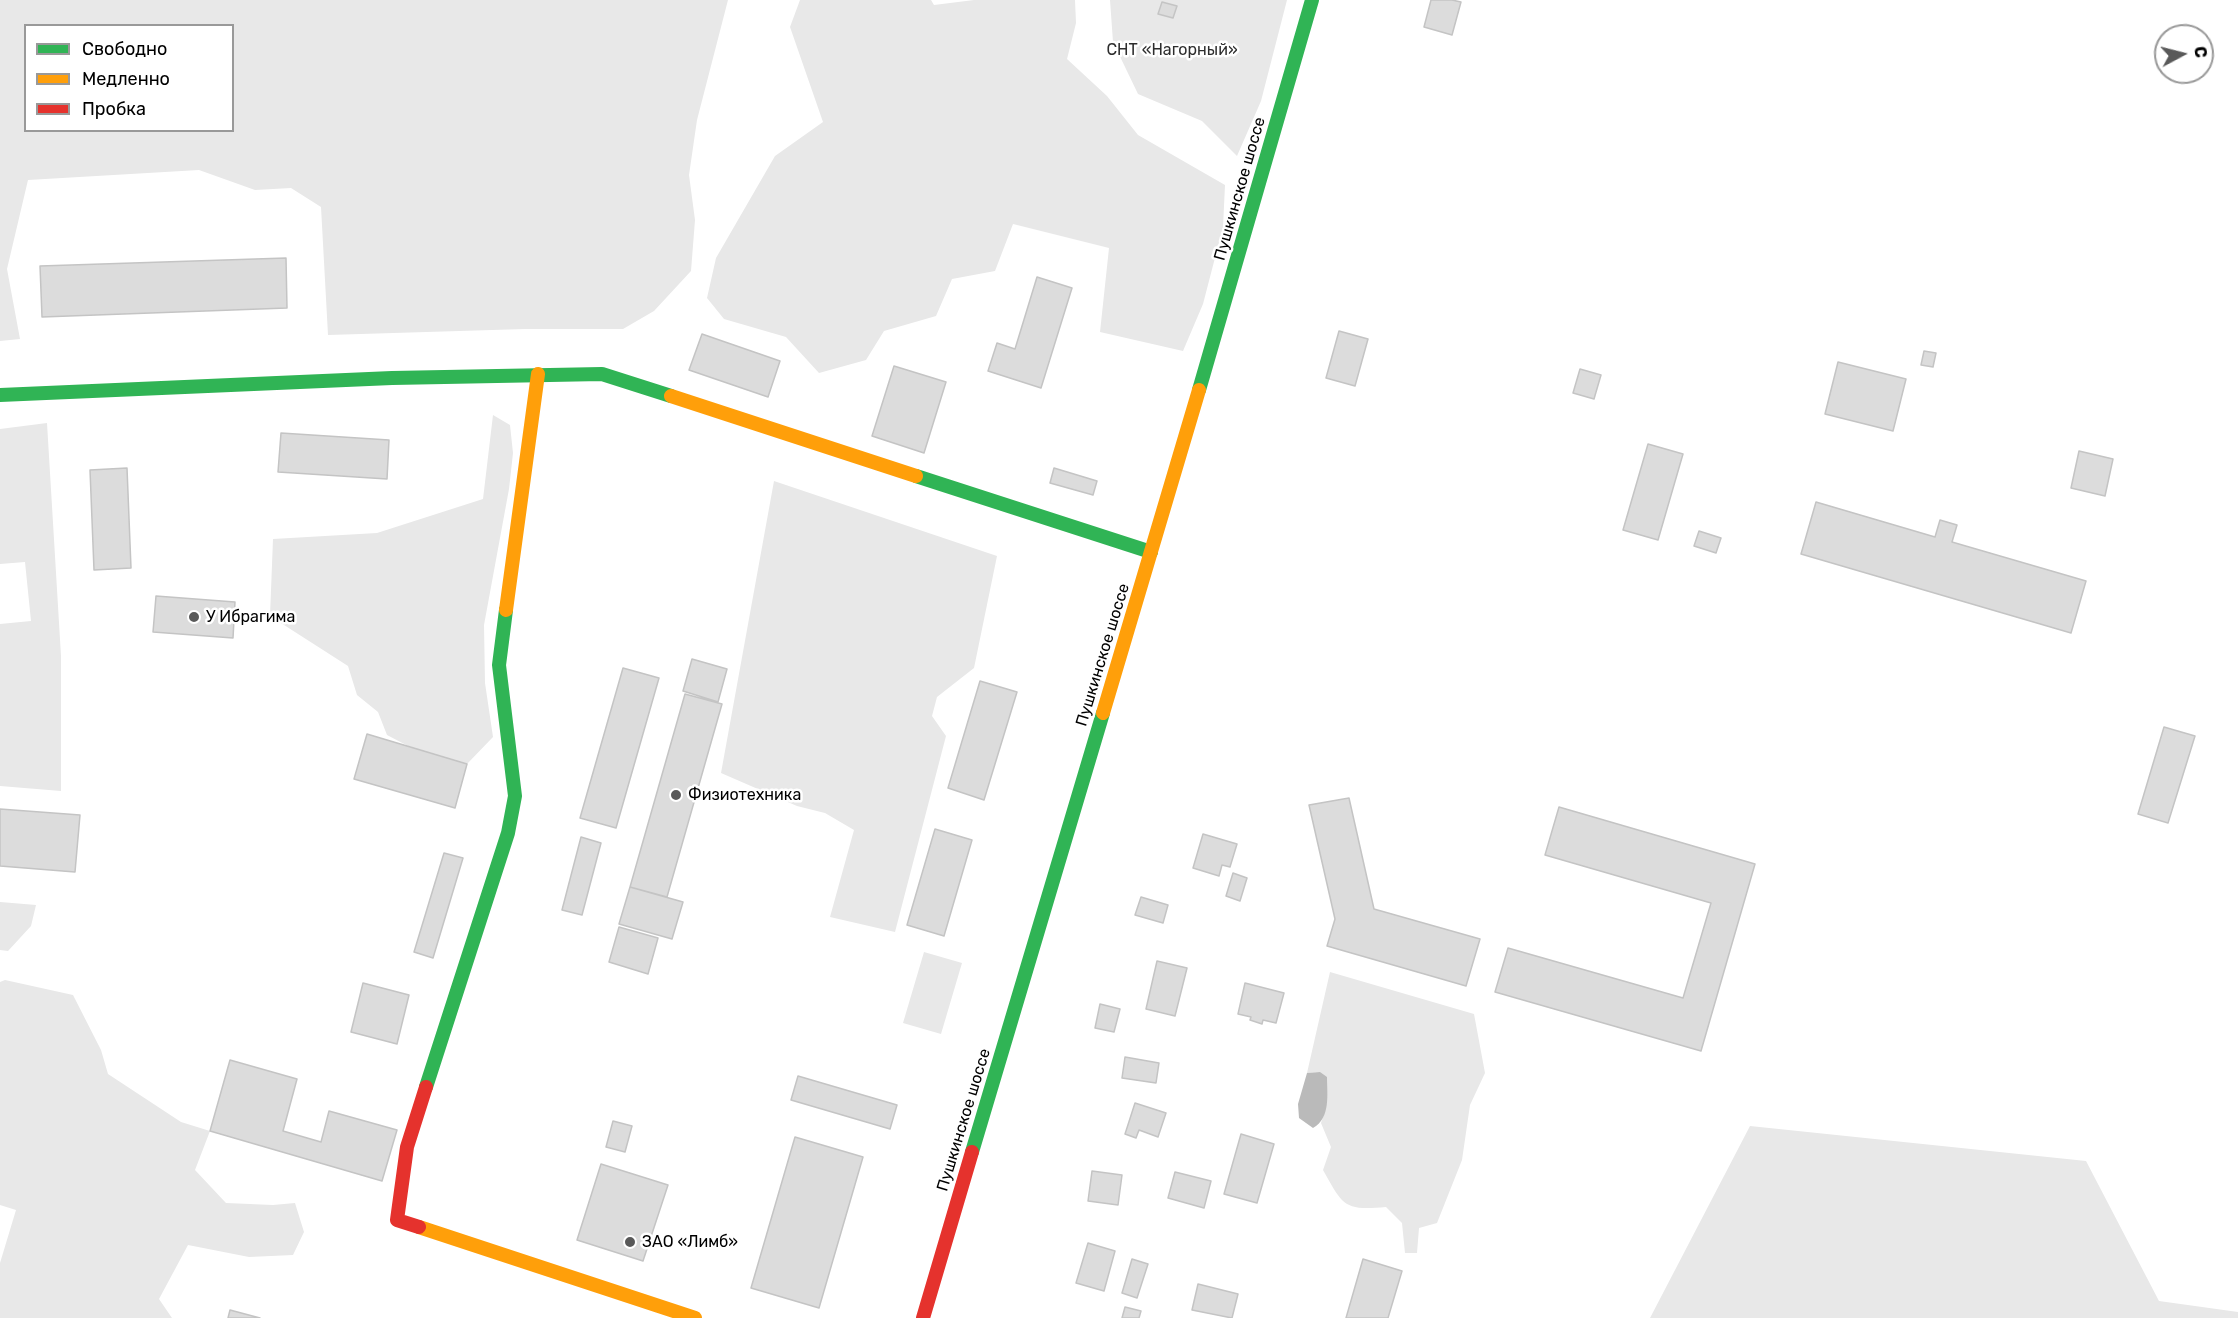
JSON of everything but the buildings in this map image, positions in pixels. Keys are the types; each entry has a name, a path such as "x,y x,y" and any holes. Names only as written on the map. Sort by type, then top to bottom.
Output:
{"street":[{"name":"Пушкинское шоссе","path":"922,1318 1151,552 1312,0"},
{"path":"538,374 499,665 515,796 508,833 406,1147 397,1220 694,1318"},
{"path":"0,395 59,395 294,382 602,374 1151,552"}],"green space":[{"path":"0,0 728,0 697,120 689,175 695,220 691,271 654,311 623,329 525,329 328,335 321,207 291,188 255,190 199,170 28,180 7,269 20,339 0,341"},
{"path":"800,0 931,0 934,5 974,0 1075,0 1076,23 1067,59 1107,96 1138,135 1225,185 1223,227 1203,304 1183,351 1100,332 1109,248 1013,224 995,271 952,279 936,316 884,331 866,360 819,373 786,337 724,319 707,298 716,258 775,156 823,122 790,27"},
{"name":"СНТ «Нагорный»","path":"1110,0 1287,0 1261,101 1237,156 1202,121 1138,94 1113,42"},
{"path":"493,415 510,425 513,453 509,489 484,625 485,683 493,737 467,764 410,747 387,735 378,712 357,695 348,666 270,616 273,539 377,533 483,499"},
{"path":"47,423 61,656 61,791 0,786 0,624 31,621 25,562 0,564 0,429"},
{"path":"774,481 997,556 974,668 937,697 932,716 946,736 895,932 830,917 854,830 825,813 797,806 721,773"},
{"path":"0,902 36,905 31,926 8,951 0,950"},
{"path":"924,952 962,963 941,1034 903,1023"},
{"path":"1330,972 1474,1014 1485,1073 1470,1105 1462,1160 1437,1223 1419,1228 1417,1253 1405,1253 1402,1223 1386,1207 1361,1208 1346,1203 1335,1191 1323,1170 1331,1147 1321,1123 1326,1104 1325,1092 1320,1072 1307,1073"},
{"path":"5,980 73,995 101,1050 108,1074 181,1122 210,1131 195,1170 226,1203 273,1205 295,1203 304,1232 293,1255 249,1257 188,1245 159,1299 172,1318 0,1318 0,1263 16,1210 0,1205 0,982"},
{"path":"1750,1126 2086,1161 2159,1301 2238,1312 2238,1318 1650,1318"}],"shaded area":[{"path":"1320,1072 1327,1077 1327,1105 1323,1118 1313,1128 1299,1118 1298,1104 1307,1073"}],"traffic: fast":[{"path":"1199,390 1312,0"},
{"path":"0,395 392,378 602,374 671,396"},
{"path":"916,476 1151,552"},
{"path":"426,1087 508,833 515,796 499,665 506,610"},
{"path":"972,1152 1103,713"}],"traffic: slow":[{"path":"506,610 538,374"},
{"path":"1103,713 1199,390"},
{"path":"671,396 916,476"},
{"path":"419,1227 695,1318"}],"traffic: jam":[{"path":"419,1227 397,1220 407,1147 426,1087"},
{"path":"923,1318 972,1152"}],"place":[{"name":"У Ибрагима","path":"194,617"},
{"name":"Физиотехника","path":"676,795"},
{"name":"ЗАО «Лимб»","path":"630,1242"}]}
